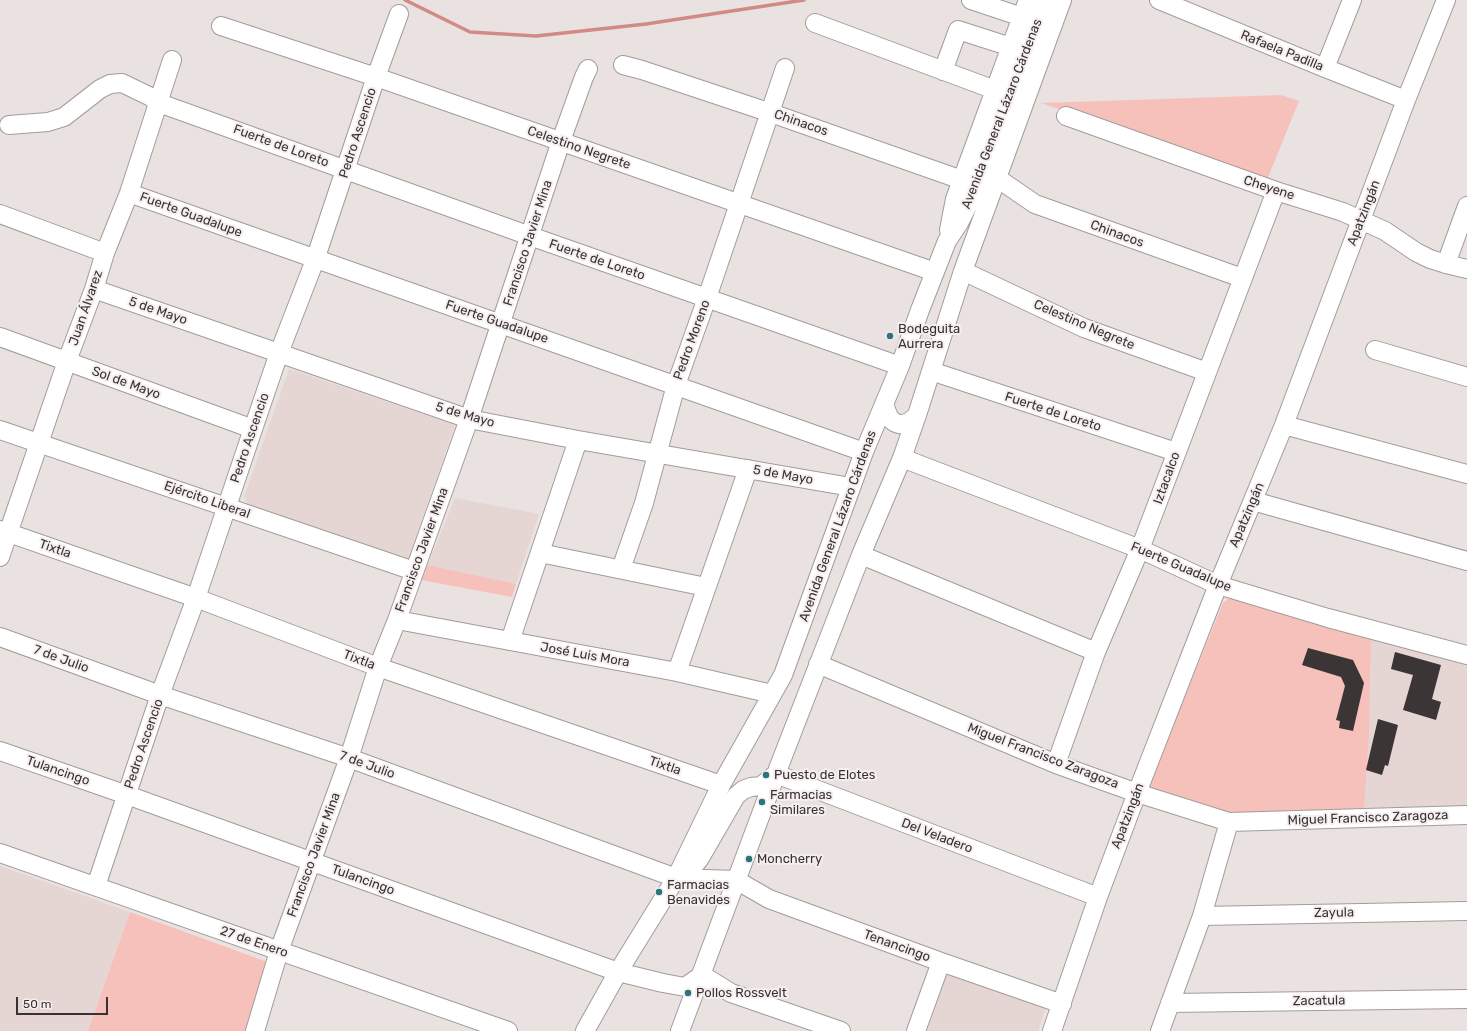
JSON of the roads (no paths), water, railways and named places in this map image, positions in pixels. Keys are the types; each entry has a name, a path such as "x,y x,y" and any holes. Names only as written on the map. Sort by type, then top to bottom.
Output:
{"street":[{"path":"970,0 1022,17"},
{"path":"970,183 995,90 1028,0"},
{"name":"Avenida General Lázaro Cárdenas","path":"585,1031 618,972 676,878 721,785 783,675 864,452 900,366 947,241 955,199 970,183 1046,0"},
{"name":"Avenida General Lázaro Cárdenas","path":"680,1031 818,664 861,555 902,458 963,271 1062,0"},
{"name":"Rafaela Padilla","path":"1159,0 1406,100"},
{"path":"1325,68 1352,0"},
{"name":"Apatzingán","path":"1052,1031 1098,897 1137,793 1218,585 1284,425 1406,100 1446,0"},
{"name":"Pedro Ascencio","path":"96,886 160,695 196,598 279,353 315,260 376,77 399,14"},
{"path":"815,23 995,90"},
{"name":"Celestino Negrete","path":"221,26 376,77 935,272"},
{"path":"944,70 958,30 1011,47"},
{"name":"Juan Álvarez","path":"0,557 4,531 39,442 94,289 105,253 129,193 172,60"},
{"name":"Chinacos","path":"623,65 771,113 970,183"},
{"name":"Francisco Javier Mina","path":"255,1031 279,951 349,758 378,668 397,620 469,419 560,142 588,68"},
{"name":"Pedro Moreno","path":"621,569 644,503 676,385 771,113 785,68"},
{"name":"Fuerte de Loreto","path":"9,124 48,122 64,117 100,89 110,84 122,83 151,97 159,103 530,236 900,366"},
{"name":"Cheyene","path":"1066,116 1276,191 1343,212 1385,231 1416,252 1430,259 1467,269"},
{"name":"Chinacos","path":"997,178 1035,204 1242,278"},
{"name":"Iztacalco","path":"1056,764 1096,652 1140,550 1276,191"},
{"name":"Fuerte Guadalupe","path":"129,193 315,260 864,452"},
{"path":"1446,264 1467,206"},
{"path":"2,219 105,253"},
{"name":"Celestino Negrete","path":"963,271 1084,328 1207,372"},
{"name":"5 de Mayo","path":"94,289 469,419 578,440 851,487"},
{"path":"920,310 937,307 946,312 948,319"},
{"name":"Sol de Mayo","path":"0,337 253,429"},
{"path":"1375,350 1467,377"},
{"name":"Fuerte de Loreto","path":"930,371 1176,452"},
{"path":"884,406 890,420 901,424 911,422 917,415"},
{"path":"1284,425 1467,474"},
{"name":"Ejército Liberal","path":"0,430 39,442 414,571"},
{"path":"510,641 578,440"},
{"name":"Fuerte Guadalupe","path":"902,458 1140,550 1218,585 1328,618 1467,656"},
{"path":"676,672 748,469"},
{"path":"1253,501 1467,561"},
{"name":"Tixtla","path":"4,531 196,598 378,668 721,785"},
{"path":"540,553 706,587"},
{"path":"861,555 1096,652"},
{"name":"José Luis Mora","path":"397,620 676,672 772,694"},
{"name":"7 de Julio","path":"0,637 160,695 349,758 676,878 736,880"},
{"name":"Miguel Francisco Zaragoza","path":"818,664 1056,764 1137,793 1229,822 1467,815"},
{"name":"Tulancingo","path":"0,751 127,795 618,972 685,987 702,975"},
{"path":"676,878 693,867 700,858 736,796 743,790 761,786 776,774"},
{"name":"Del Veladero","path":"776,774 1098,897"},
{"path":"1160,1031 1202,916 1229,822"},
{"name":"27 de Enero","path":"0,853 508,1031"},
{"name":"Tenancingo","path":"736,880 769,899 941,962 1062,1004"},
{"name":"Zayula","path":"1202,916 1467,910"},
{"path":"916,1031 941,962"},
{"path":"702,975 732,993 841,1031"},
{"name":"Zacatula","path":"1170,1003 1467,998"}],"waterway":[{"path":"405,0 470,32 536,36 646,24 804,0"}],"place":[{"name":"Bodeguita Aurrera","path":"890,336"},
{"name":"Puesto de Elotes","path":"766,775"},
{"name":"Farmacias Similares","path":"762,802"},
{"name":"Moncherry","path":"749,859"},
{"name":"Farmacias Benavides","path":"659,892"},
{"name":"Pollos Rossvelt","path":"688,993"}]}
